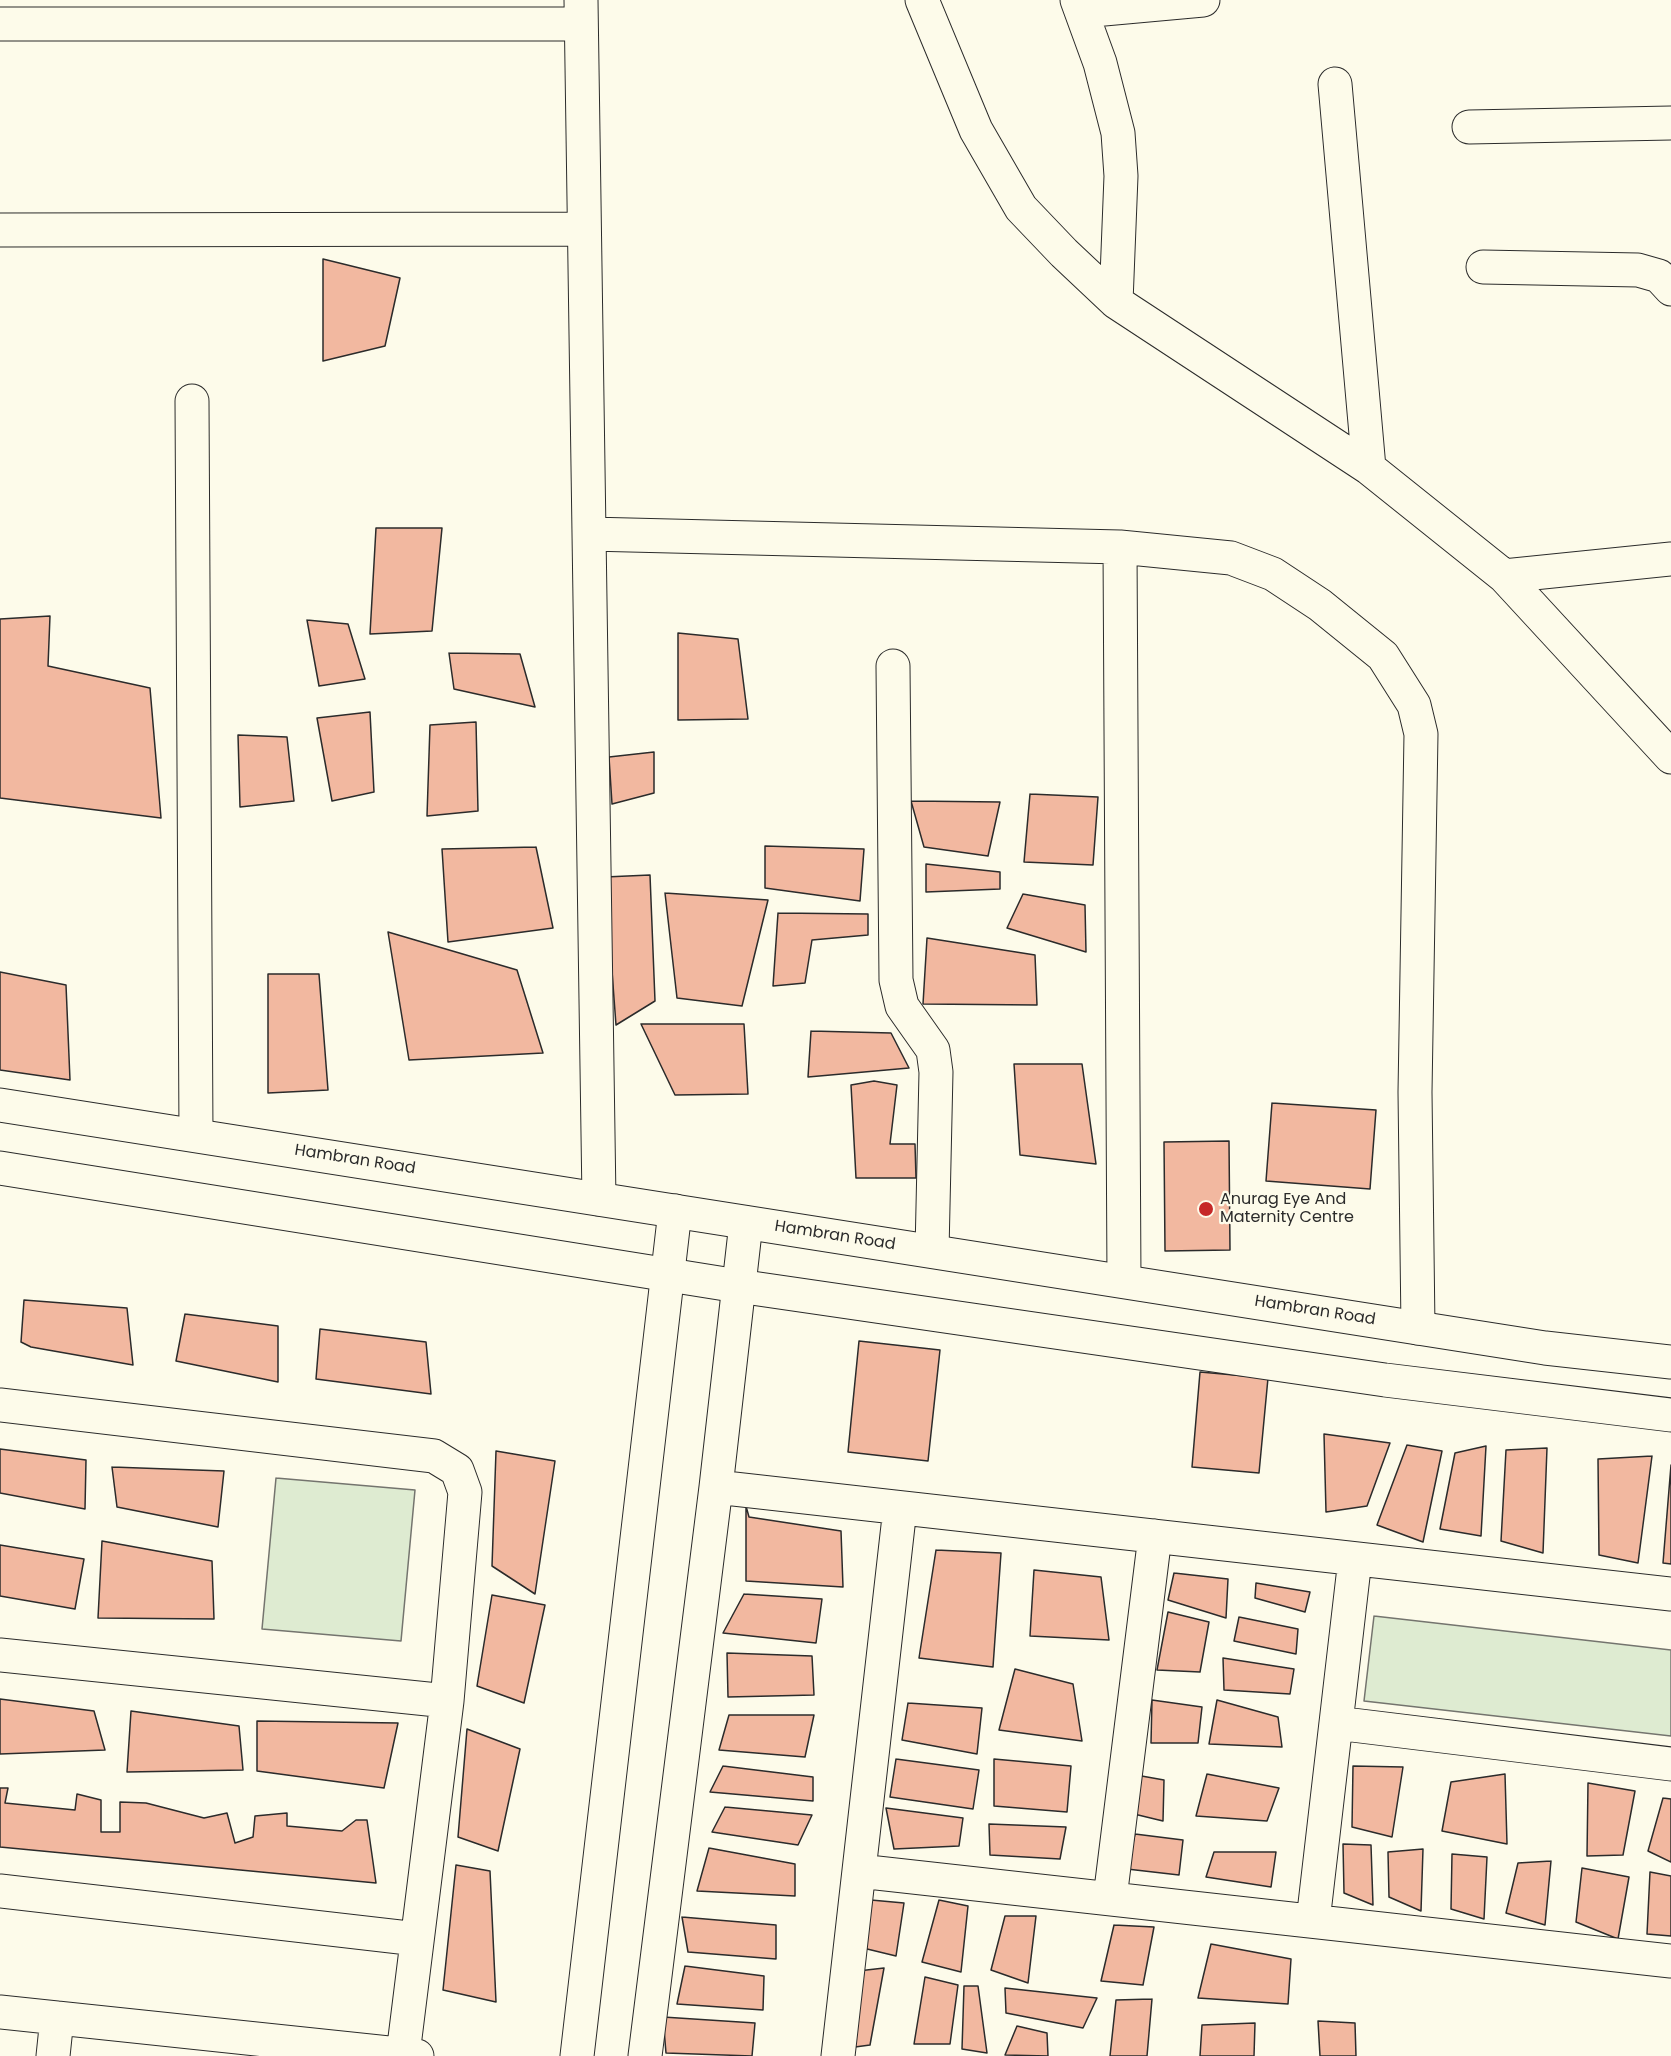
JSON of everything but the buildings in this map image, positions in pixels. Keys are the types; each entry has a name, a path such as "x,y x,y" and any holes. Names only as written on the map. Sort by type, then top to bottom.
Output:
{"street":[{"path":"922,0 976,130 1021,208 1064,253 1116,302 1369,468 1504,576 1671,757"},
{"path":"1116,302 1121,176 1118,133 1100,63 1080,6 1203,0"},
{"path":"0,24 581,12 599,1199"},
{"path":"1335,84 1369,468"},
{"path":"1469,127 1671,123"},
{"path":"0,230 584,229"},
{"path":"1483,267 1638,270 1659,276 1671,289"},
{"path":"192,401 196,1135"},
{"path":"589,534 1120,547 1231,558 1273,574 1320,605 1383,656 1414,705 1421,734 1415,1092 1418,1328"},
{"path":"1120,547 1124,1281"},
{"path":"1504,576 1671,559"},
{"path":"893,666 896,980 902,1006 933,1050 936,1072 932,1251"},
{"path":"1671,736 1671,757"},
{"name":"Hambran Road","path":"0,1105 1545,1348 1671,1362"},
{"path":"0,1168 738,1286 1384,1380 1671,1414"},
{"path":"577,2056 675,1211"},
{"path":"645,2056 716,1487 746,1223"},
{"path":"0,1405 434,1456 457,1470 465,1492 447,1701 417,1939 410,2055 358,2053 0,2012"},
{"path":"716,1487 1671,1594"},
{"path":"838,2056 900,1508"},
{"path":"1110,1899 1155,1536"},
{"path":"1313,1921 1355,1559"},
{"path":"0,1655 447,1701"},
{"path":"1336,1723 1671,1764"},
{"path":"859,1871 1671,1960"},
{"path":"0,1891 417,1939"},
{"path":"53,2056 57,2018"}],"green space":[{"path":"276,1478 415,1490 401,1641 262,1629"},
{"path":"1374,1616 1671,1650 1671,1736 1364,1701"}],"place":[{"name":"Anurag Eye And Maternity Centre","path":"1206,1209"}]}
